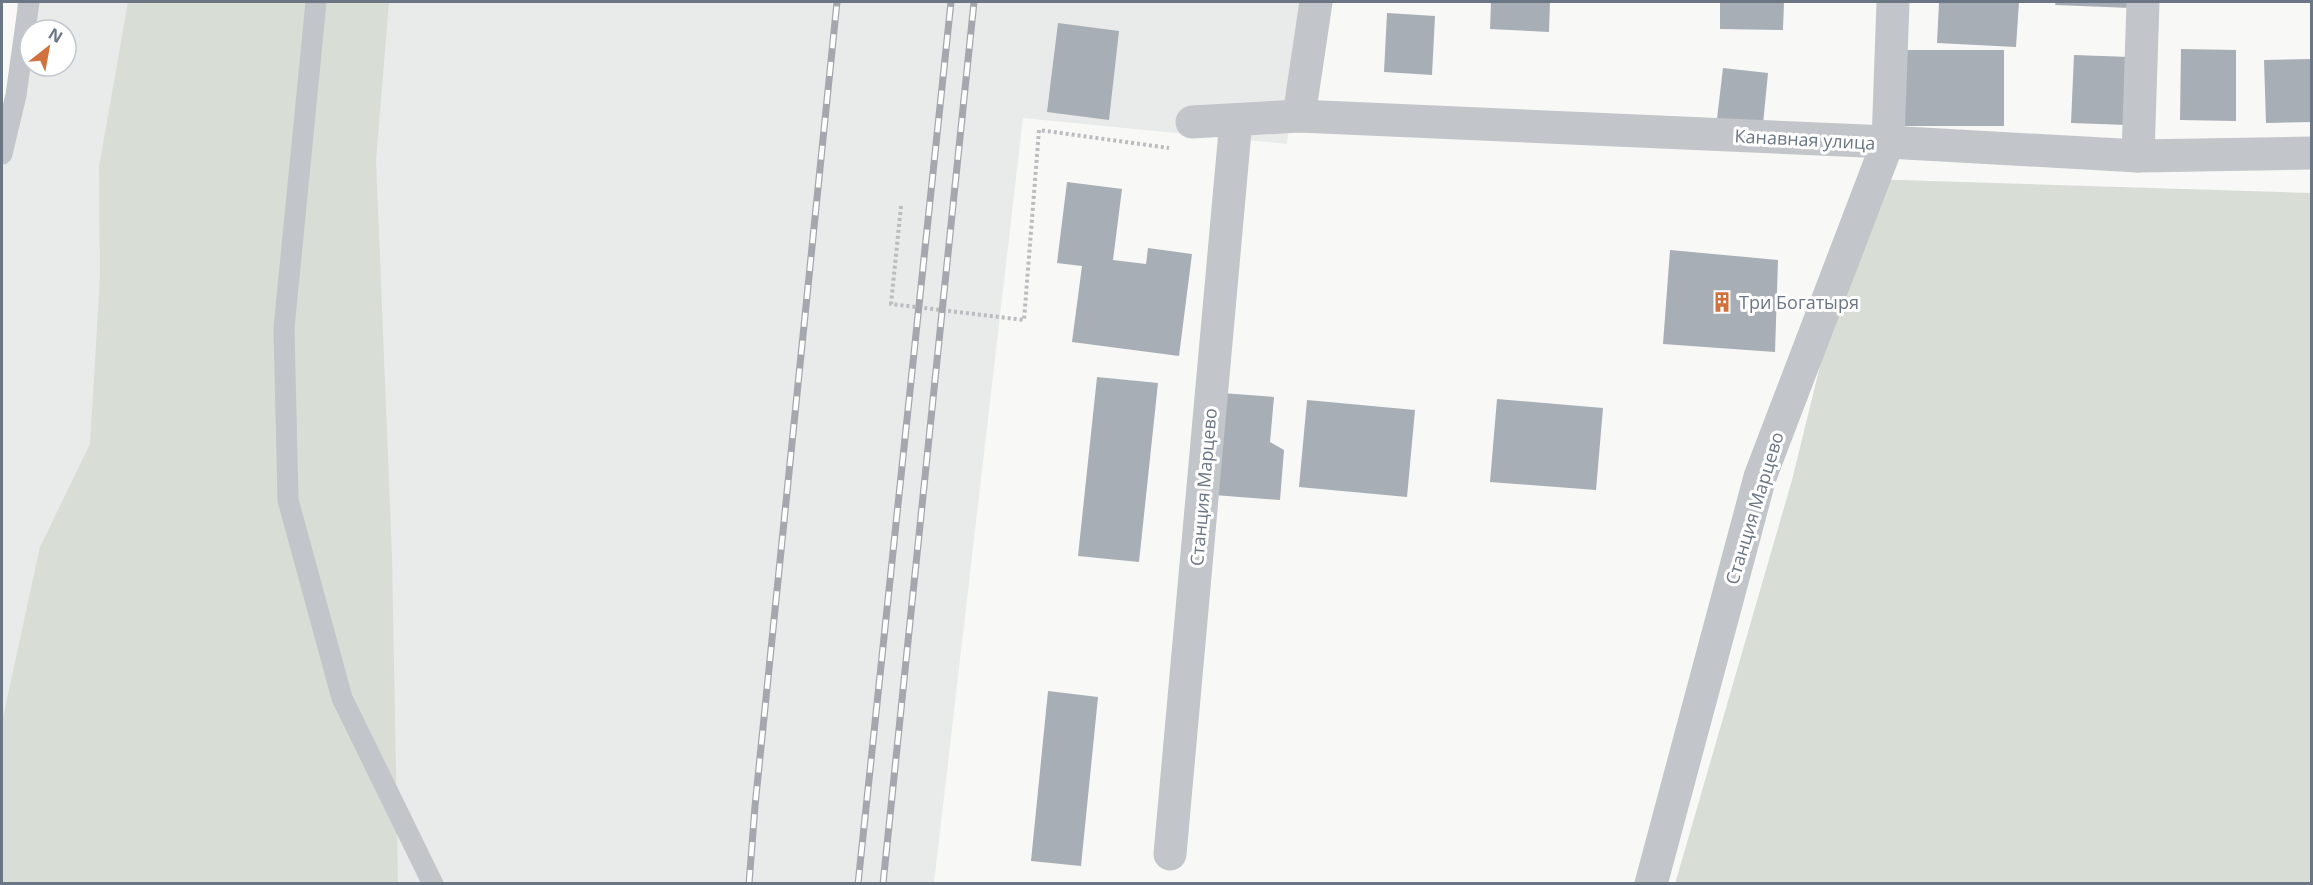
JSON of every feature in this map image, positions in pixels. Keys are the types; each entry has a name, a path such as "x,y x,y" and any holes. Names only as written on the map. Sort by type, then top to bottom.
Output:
{"street":[{"path":"1299,116 1316,2"},
{"name":"Станция Марцево","path":"1651,884 1760,477 1888,142 1893,2"},
{"path":"2138,156 2143,2"},
{"name":"Канавная улица","path":"1192,122 1299,116 1888,142 2138,156 2312,153"},
{"name":"Станция Марцево","path":"1170,854 1236,120"}],"lane":[{"path":"2,154 16,95 29,2"},
{"path":"315,2 284,328 288,500 342,699 433,884"}],"path":[{"path":"901,206 891,304 1024,320 1039,130 1178,150 1192,122"}],"shaded area":[{"path":"17,2 1303,2 1287,144 1023,118 934,883 2,884 2,125 16,47"},
{"path":"128,2 389,2 376,160 392,556 398,883 2,884 2,722 40,547 90,444 100,278 99,167"},
{"path":"1866,179 2311,193 2311,883 1675,884 1792,480"}],"building":[{"path":"1491,2 1550,2 1549,32 1490,29"},
{"path":"1720,2 1784,2 1783,30 1720,29"},
{"path":"1939,2 2019,2 2016,47 1937,43"},
{"path":"2056,2 2131,2 2131,8 2055,5"},
{"path":"1387,13 1435,16 1432,75 1384,72"},
{"path":"1058,23 1119,31 1109,120 1047,112"},
{"path":"2181,49 2236,50 2236,121 2180,120"},
{"path":"1902,50 2004,50 2004,126 1903,126"},
{"path":"2074,55 2130,57 2127,125 2071,123"},
{"path":"2312,59 2312,122 2266,123 2264,60"},
{"path":"1723,68 1768,73 1763,124 1717,119"},
{"path":"1067,182 1122,189 1113,260 1146,264 1148,248 1192,254 1179,356 1072,342 1082,266 1057,263"},
{"name":"Три Богатыря","path":"1670,250 1778,260 1775,352 1663,344"},
{"path":"1097,377 1158,383 1139,562 1078,556"},
{"path":"1222,393 1274,397 1270,442 1284,450 1280,500 1214,495"},
{"path":"1497,399 1603,408 1596,490 1490,482"},
{"path":"1307,400 1415,410 1407,497 1299,487"},
{"path":"1048,691 1098,697 1081,866 1031,861"}],"railway":[{"path":"749,884 837,2"},
{"path":"858,884 951,2"},
{"path":"883,884 974,2"}],"place":[{"name":"Три Богатыря","path":"1722,302"}]}
